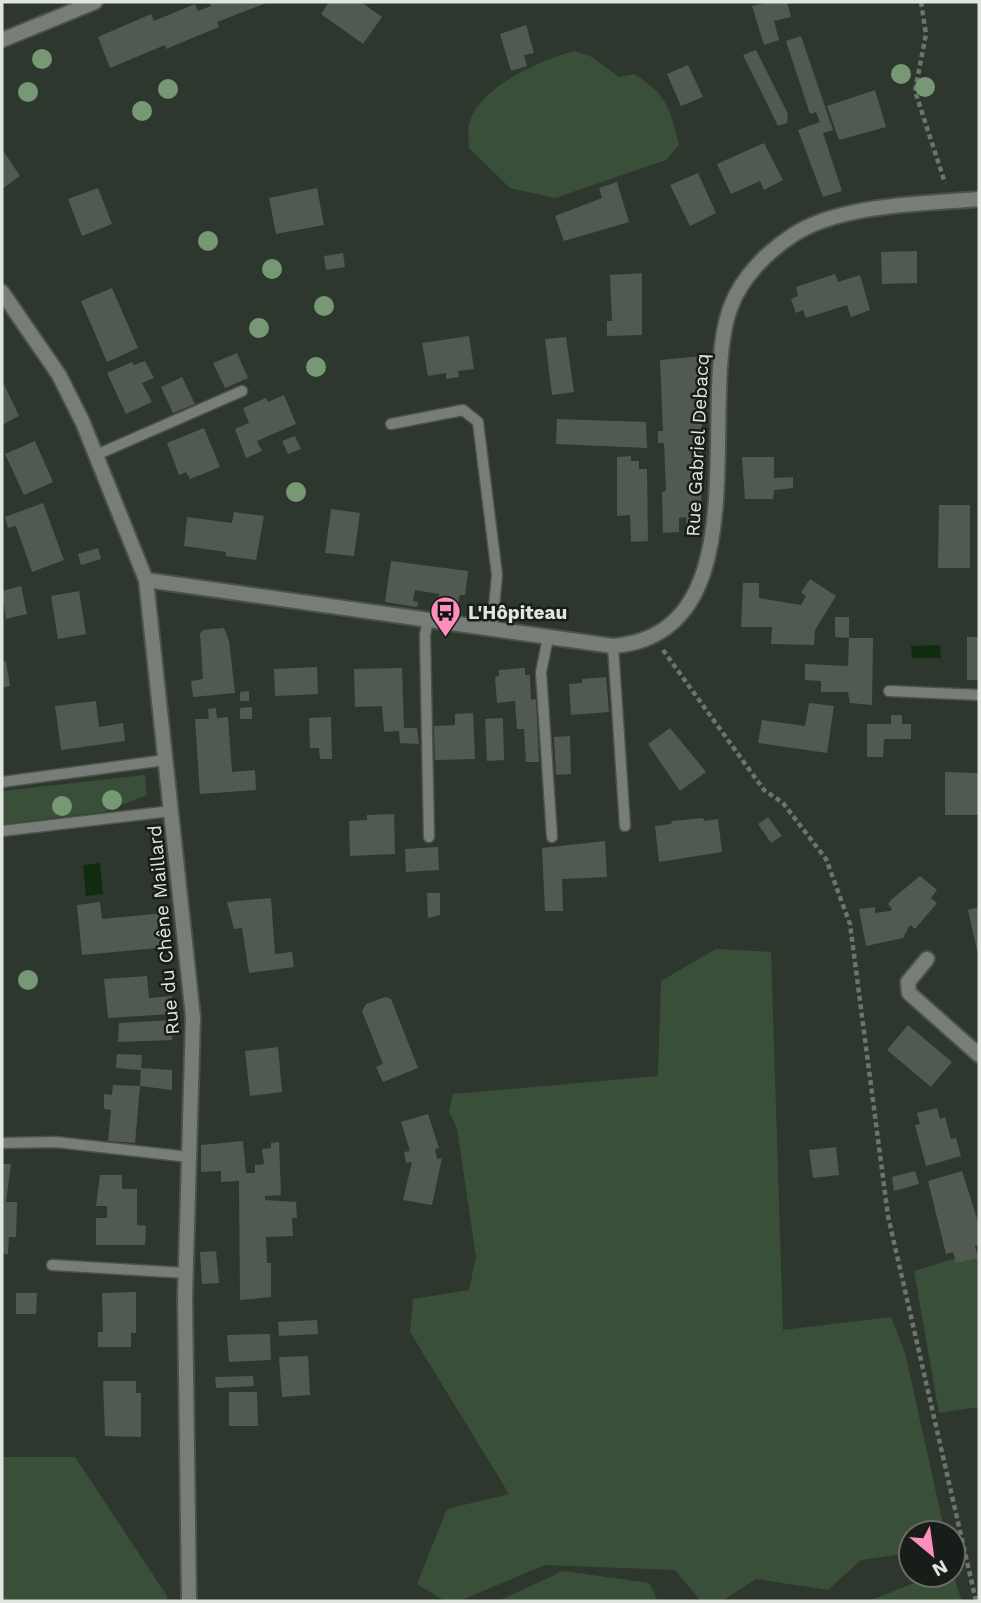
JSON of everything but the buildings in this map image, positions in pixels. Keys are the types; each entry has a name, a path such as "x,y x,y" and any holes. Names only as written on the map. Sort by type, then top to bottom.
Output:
{"street":[{"path":"2,40 95,2"},
{"name":"Rue Gabriel Debacq","path":"146,580 548,638 613,646 639,642 669,624 693,595 713,539 723,341 731,305 746,278 792,235 827,220 948,201 979,199"},
{"name":"Rue du Chêne Maillard","path":"2,292 59,375 96,455 146,580 193,1017 186,1273 189,1601"},
{"path":"927,959 908,982 909,993 979,1055"}],"lane":[{"path":"96,455 242,391"},
{"path":"391,424 463,410 478,422 496,575 492,629"},
{"path":"428,620 425,635 429,837"},
{"path":"548,638 541,672 552,837"},
{"path":"613,646 625,826"},
{"path":"890,691 979,695"},
{"path":"2,782 165,760"},
{"path":"2,831 171,811"},
{"path":"2,1143 56,1142 189,1157"},
{"path":"52,1265 186,1273"}],"path":[{"path":"921,2 926,34 915,91 946,183 948,201"},
{"path":"654,635 764,790 783,803 826,859 850,924 888,1216 976,1601"}],"shaded area":[{"path":"574,51 590,56 619,77 634,74 654,88 670,112 679,145 666,160 555,198 510,188 469,148 468,131 476,108 514,76"},
{"path":"940,645 941,658 912,658 911,646"},
{"path":"145,775 147,795 103,812 2,824 2,791"},
{"path":"100,863 103,894 86,896 83,865"},
{"path":"716,949 771,952 783,1330 891,1317 905,1353 942,1519 897,1519 897,1555 861,1560 828,1590 756,1579 722,1601 701,1601 675,1570 545,1565 459,1601 445,1601 417,1584 447,1509 509,1494 410,1332 413,1299 469,1290 476,1257 457,1128 449,1112 453,1094 658,1076 661,981"},
{"path":"979,1251 979,1407 939,1413 914,1271"},
{"path":"2,1457 75,1457 167,1596 167,1601 2,1601"},
{"path":"563,1571 649,1583 658,1601 498,1601"},
{"path":"899,1589 958,1589 962,1601 869,1601"}],"place":[{"name":"L'Hôpiteau","path":"445,639"}]}
